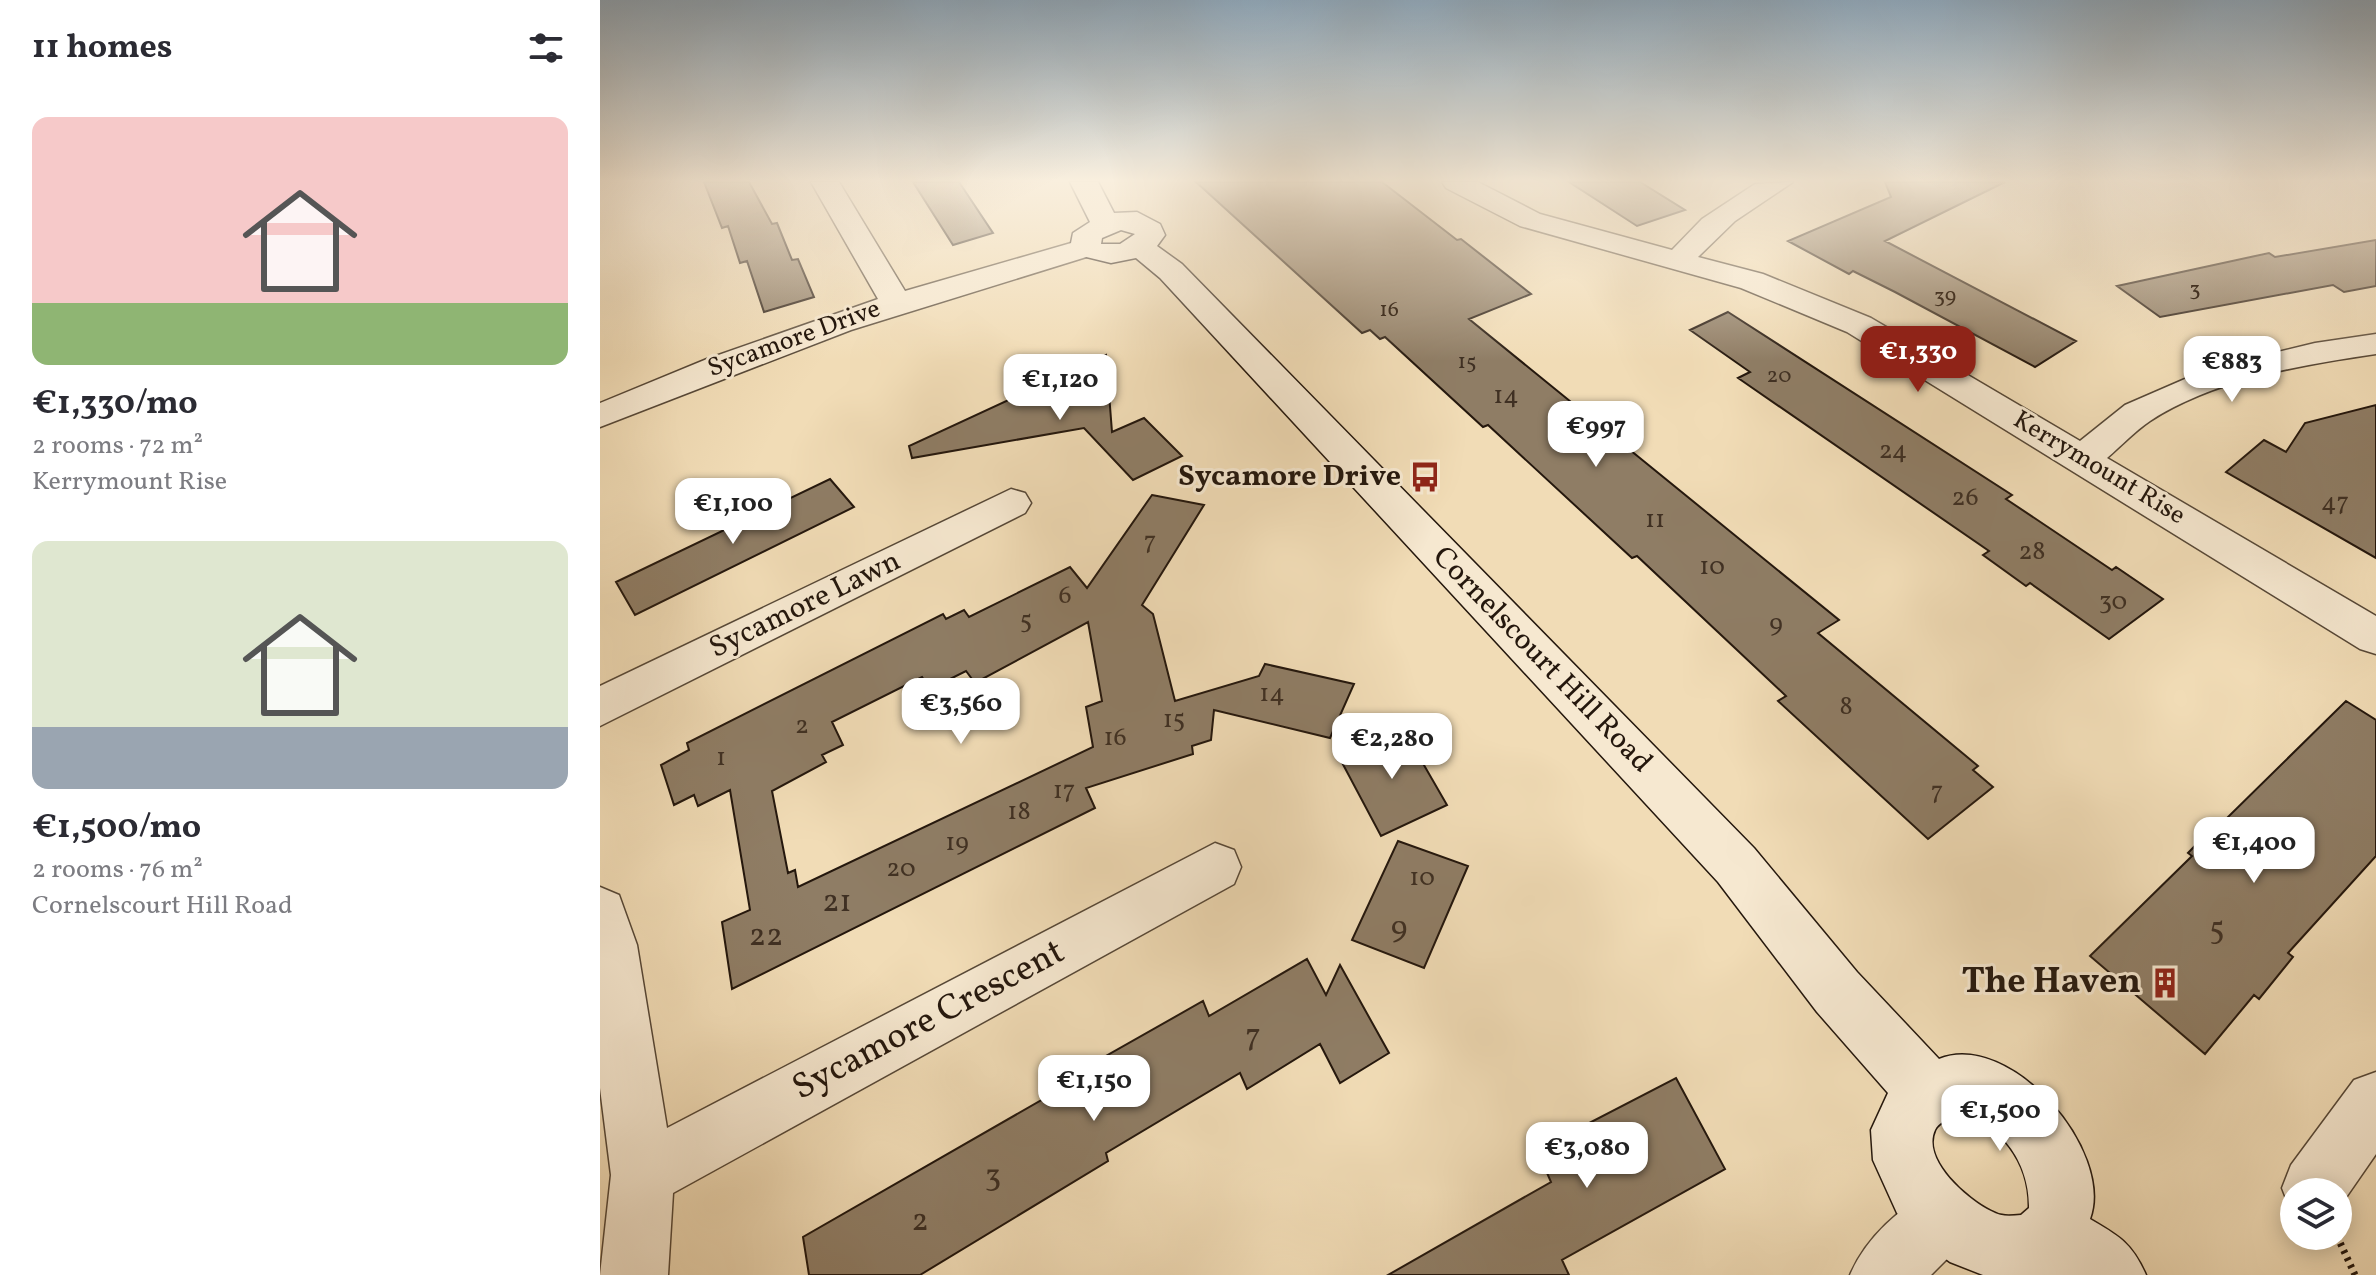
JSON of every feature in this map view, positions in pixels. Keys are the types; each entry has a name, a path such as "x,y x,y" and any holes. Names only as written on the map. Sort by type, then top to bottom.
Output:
{"street":[{"path":"860,242 896,302"},
{"name":"Sycamore Drive","path":"600,416 747,354 896,302 1104,242"},
{"name":"Cornelscourt Hill Road","path":"1113,242 1155,256 1171,271 1736,865 1837,992 1928,1092"},
{"name":"Kerrymount Rise","path":"1611,242 1792,295 1859,325 2376,637"},
{"path":"1680,260 1694,242"},
{"path":"2083,458 2138,413 2220,376 2315,353 2376,344"},
{"name":"Sycamore Lawn","path":"600,707 1011,503"},
{"name":"Sycamore Crescent","path":"643,1175 1215,867"},
{"path":"600,913 609,945 643,1175 634,1275"},
{"path":"1949,1085 1972,1086 1995,1095 2019,1111 2039,1132 2053,1157 2060,1184 2060,1211 2050,1232 2035,1248 2012,1255 1986,1253 1960,1242 1937,1223 1918,1201 1906,1175 1901,1148 1903,1124 1913,1105 1928,1092 1949,1085"},
{"path":"2341,1178 2376,1102"},
{"path":"1884,1275 1937,1223"},
{"path":"2050,1232 2098,1261 2112,1275"}],"path":[{"path":"2343,1250 2355,1275"}],"building":[{"path":"733,242 784,242 792,260 798,259 814,297 764,312 747,261 740,263"},
{"path":"1261,242 1464,242 1531,294 1469,319 1839,620 1818,633 1978,766 1973,770 1993,787 1928,839 1778,701 1786,696 1637,556 1632,558 1488,425 1483,427 1385,337 1380,339 1370,330 1362,333"},
{"path":"1789,242 1886,242 2076,341 2035,367 1853,271 1849,274"},
{"path":"2376,242 2376,286 2344,292 2333,285 2160,317 2117,286 2269,253 2275,257"},
{"path":"1728,312 2012,495 2006,499 2112,570 2116,567 2163,599 2109,639 2030,583 2026,586 1983,555 1989,551 1738,378 1750,372 1690,330"},
{"path":"1106,355 1112,432 1144,418 1182,456 1133,480 1084,428 912,458 909,446"},
{"path":"2376,405 2376,558 2226,472 2264,440 2286,452 2305,423"},
{"path":"830,479 854,507 635,615 616,582"},
{"path":"1152,495 1204,505 1142,605 1153,614 1175,701 1259,676 1265,664 1354,684 1330,738 1214,710 1211,740 1192,746 1193,754 1086,788 1095,808 732,989 722,922 750,910 730,790 698,806 694,795 674,805 661,765 689,750 687,743 943,614 946,619 964,610 969,617 1070,567 1087,588","holes":["1088,622 1102,701 1086,707 1093,747 798,887 795,870 788,873 772,791 826,762 822,755 843,745 832,722 922,677 930,689 966,671 975,683"]},
{"path":"2346,701 2376,720 2376,856 2288,953 2293,957 2259,999 2254,995 2205,1054 2090,956 2192,856 2188,853 2221,819 2224,821"},
{"path":"1402,727 1447,805 1381,836 1338,755"},
{"path":"1398,841 1468,866 1424,968 1352,940"},
{"path":"1307,959 1326,995 1340,965 1389,1053 1340,1083 1320,1044 1247,1089 1240,1073 1106,1153 1108,1161 920,1275 809,1275 803,1237 1085,1075 1083,1069 1203,1001 1209,1016"},
{"path":"1676,1078 1725,1169 1562,1260 1569,1275 1388,1275 1551,1182 1537,1150"}],"place":[{"name":"Sycamore Drive","path":"1425,477"},
{"name":"The Haven","path":"2165,983"}]}
